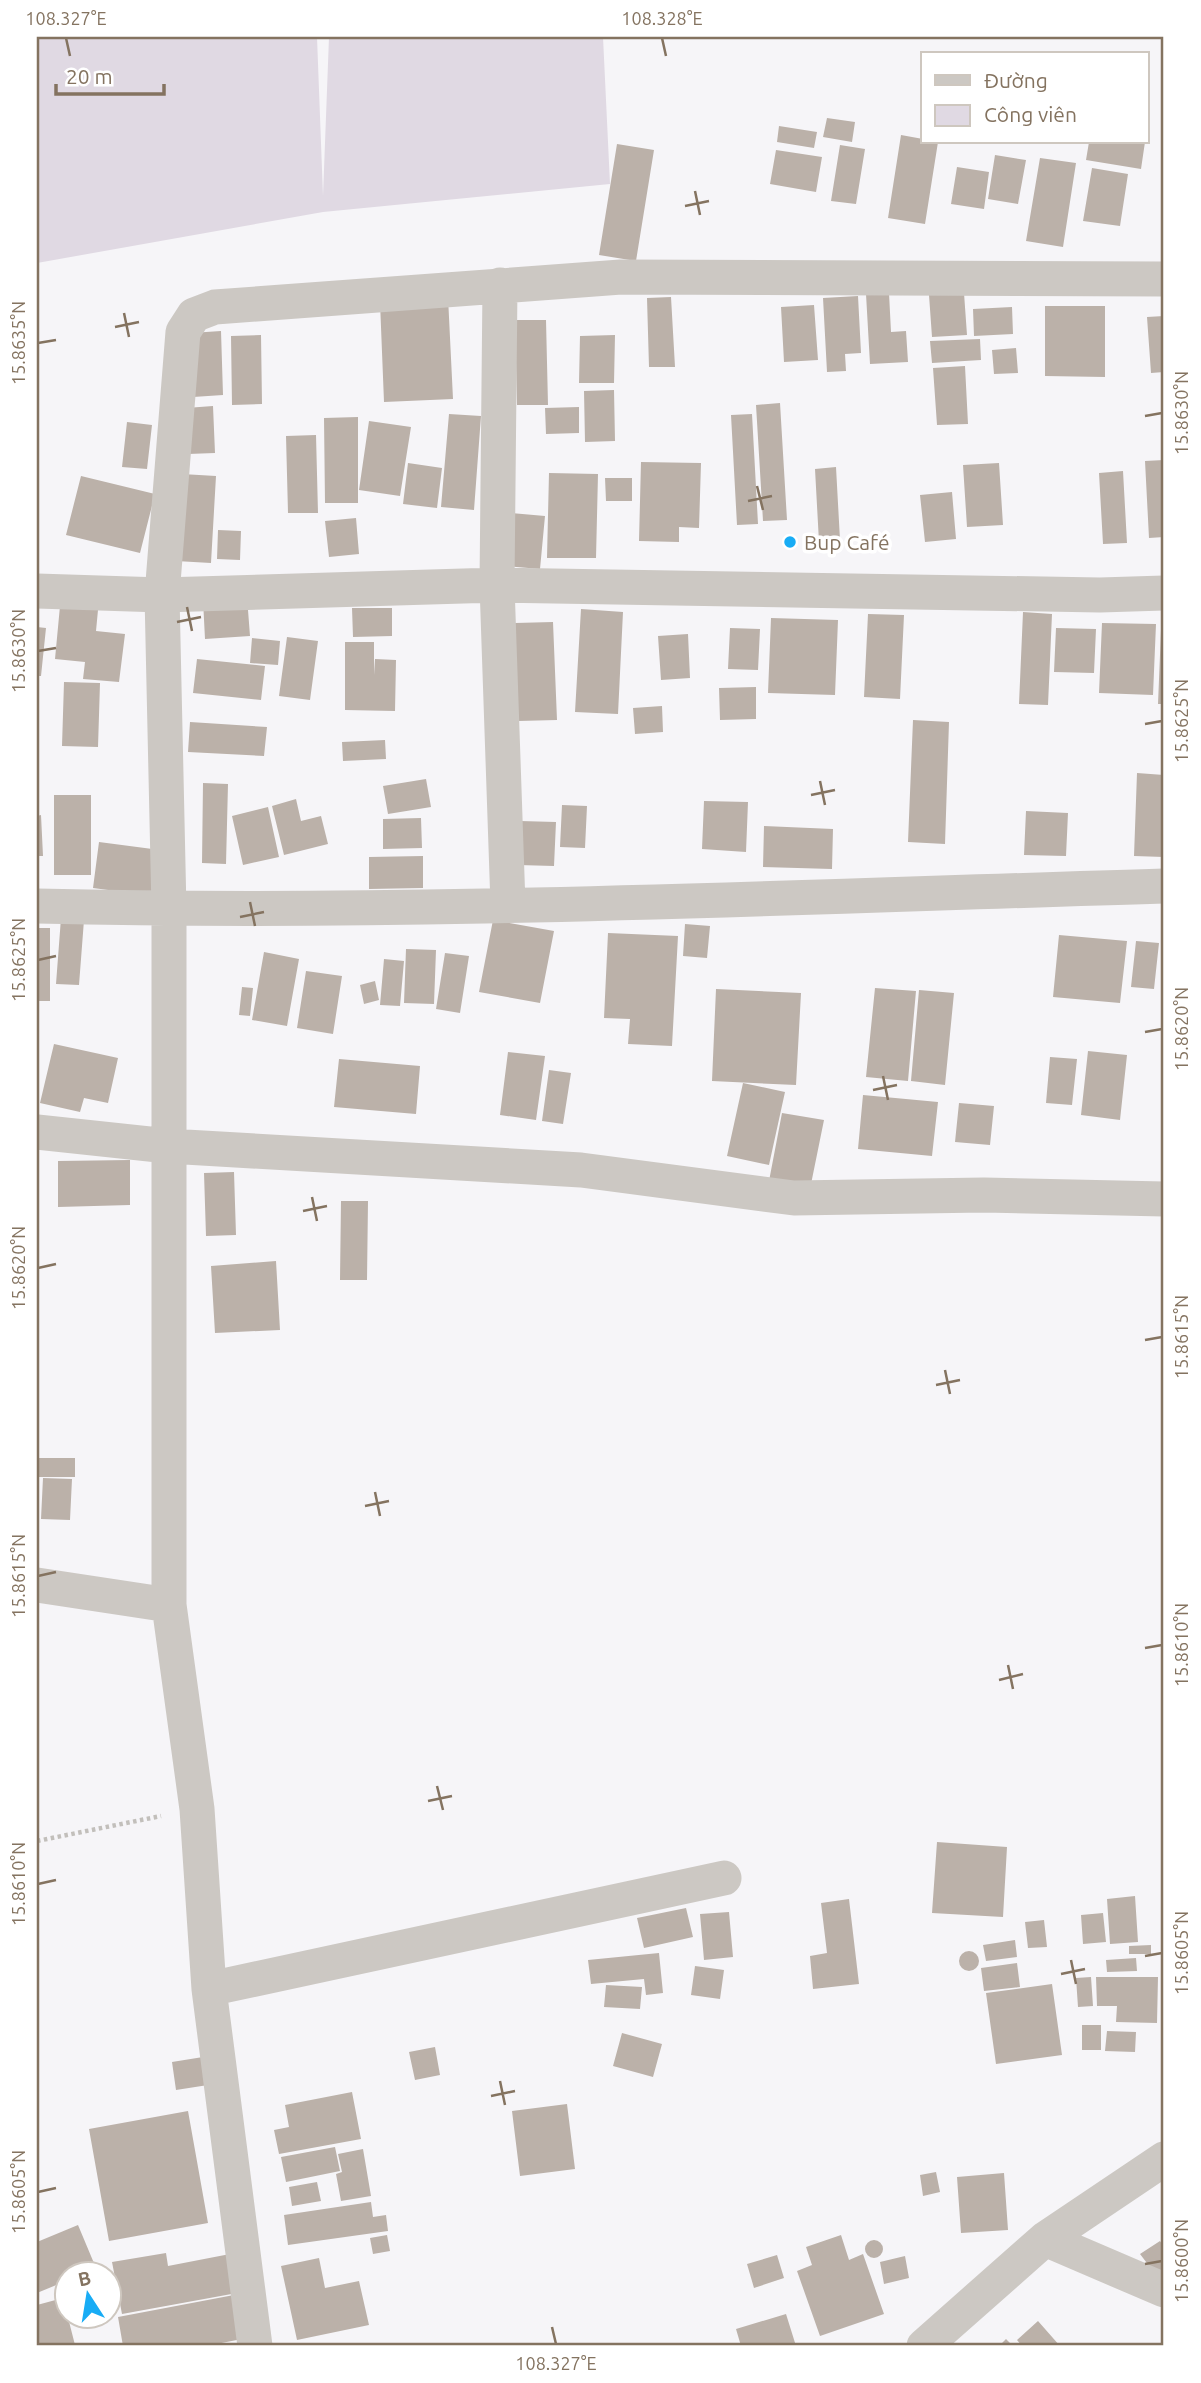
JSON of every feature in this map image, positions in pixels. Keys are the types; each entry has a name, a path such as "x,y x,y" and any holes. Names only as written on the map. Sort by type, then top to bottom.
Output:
{"street":[{"path":"255,2346 209,1989 197,1809 169,1605 169,909 162,595 183,332 194,315 215,307 621,277 1164,279"},
{"path":"500,285 497,585 508,905"},
{"path":"37,591 162,595 497,585 1100,595 1164,593"},
{"path":"37,906 169,909 508,905 1164,886"},
{"path":"37,1132 168,1146 581,1170 794,1198 984,1195 1164,1199"},
{"path":"37,1585 169,1605"},
{"path":"209,1989 724,1878"},
{"path":"924,2346 1045,2239 1164,2159"},
{"path":"1045,2239 1164,2290"}],"path":[{"path":"37,1840 197,1809"}],"green space":[{"path":"37,37 317,37 323,196 329,37 603,37 610,184 323,212 37,263"}],"building":[{"path":"827,118 855,122 852,142 823,137"},
{"path":"779,126 817,132 814,148 777,142"},
{"path":"901,135 921,139 921,144 938,144 925,224 888,218"},
{"path":"617,144 654,150 636,261 599,255"},
{"path":"1089,144 1145,144 1141,169 1086,160"},
{"path":"840,145 865,149 856,204 831,201"},
{"path":"776,150 822,157 816,192 770,184"},
{"path":"995,155 1026,160 1018,204 988,199"},
{"path":"1040,158 1076,163 1063,247 1026,241"},
{"path":"957,167 989,172 984,209 951,204"},
{"path":"1092,168 1128,174 1120,226 1083,221"},
{"path":"889,293 891,332 906,331 908,362 870,364 866,294"},
{"path":"964,293 967,335 932,337 929,295"},
{"path":"858,296 861,353 845,354 846,371 827,372 823,298"},
{"path":"448,297 453,399 384,402 380,302"},
{"path":"671,297 675,367 649,367 647,298"},
{"path":"814,305 818,360 784,362 781,307"},
{"path":"1045,306 1105,306 1105,377 1045,376"},
{"path":"1012,307 1013,334 974,336 973,309"},
{"path":"1164,316 1164,372 1151,373 1147,317"},
{"path":"515,320 546,320 548,405 517,405"},
{"path":"221,331 223,395 193,397 191,333"},
{"path":"261,335 262,404 232,405 231,336"},
{"path":"615,335 614,383 579,383 580,336"},
{"path":"980,339 981,360 932,363 930,341"},
{"path":"1016,348 1018,373 994,374 992,350"},
{"path":"965,366 968,424 937,425 933,368"},
{"path":"614,390 615,441 585,442 584,391"},
{"path":"780,403 787,520 763,521 756,405"},
{"path":"213,406 215,453 188,454 186,408"},
{"path":"579,407 579,433 546,434 545,408"},
{"path":"449,414 481,416 474,510 441,507"},
{"path":"752,414 758,524 737,525 731,415"},
{"path":"358,417 358,503 325,503 324,418"},
{"path":"369,421 411,427 400,496 359,490"},
{"path":"127,422 152,425 147,469 122,467"},
{"path":"316,435 318,513 288,513 286,436"},
{"path":"1164,460 1164,537 1149,538 1145,461"},
{"path":"641,462 701,463 699,528 679,527 679,542 639,541"},
{"path":"408,463 442,468 437,508 403,504"},
{"path":"999,463 1003,525 967,527 963,465"},
{"path":"836,467 840,540 819,542 815,469"},
{"path":"1123,471 1127,543 1103,544 1099,473"},
{"path":"549,473 598,474 596,558 547,558"},
{"path":"182,474 216,476 211,563 176,561"},
{"path":"81,476 155,494 140,553 66,535"},
{"path":"605,478 632,478 632,501 606,501"},
{"path":"952,492 956,539 925,542 920,495"},
{"path":"511,513 545,516 540,569 506,566"},
{"path":"356,518 359,554 329,557 325,521"},
{"path":"218,530 241,531 240,560 217,559"},
{"path":"247,597 250,636 205,639 203,600"},
{"path":"60,606 98,610 96,631 125,634 119,682 83,679 85,662 55,659"},
{"path":"352,608 392,608 392,636 353,637"},
{"path":"581,609 623,612 618,714 575,712"},
{"path":"1023,612 1052,614 1048,705 1019,704"},
{"path":"868,614 904,615 900,699 864,697"},
{"path":"771,618 838,620 835,695 768,693"},
{"path":"553,622 557,720 518,721 515,623"},
{"path":"1102,623 1156,624 1153,695 1099,693"},
{"path":"37,627 46,628 41,676 37,676"},
{"path":"730,628 760,629 758,670 728,669"},
{"path":"1056,628 1096,629 1094,673 1054,672"},
{"path":"1161,630 1164,630 1164,704 1158,704"},
{"path":"688,634 690,678 661,680 658,636"},
{"path":"287,637 318,641 310,700 279,696"},
{"path":"252,638 280,641 278,665 250,663"},
{"path":"345,642 374,642 374,675 375,659 396,660 395,711 345,710"},
{"path":"197,659 265,666 261,700 193,693"},
{"path":"64,682 100,683 98,747 62,746"},
{"path":"756,687 756,719 720,720 719,688"},
{"path":"662,706 663,732 635,734 633,708"},
{"path":"913,720 949,722 945,844 908,842"},
{"path":"190,722 267,727 264,756 188,752"},
{"path":"385,740 386,759 343,761 342,742"},
{"path":"1137,773 1164,775 1164,857 1134,856"},
{"path":"426,779 431,807 388,814 383,786"},
{"path":"203,783 228,784 226,864 202,863"},
{"path":"54,795 91,795 91,875 54,875"},
{"path":"296,799 301,821 321,816 328,844 284,855 272,806"},
{"path":"704,801 748,802 746,852 702,849"},
{"path":"562,805 587,806 585,848 560,847"},
{"path":"268,807 279,857 243,865 232,816"},
{"path":"1026,811 1068,813 1066,856 1024,855"},
{"path":"41,815 43,856 37,856 37,816"},
{"path":"421,818 422,848 383,849 383,819"},
{"path":"520,821 556,822 554,866 518,865"},
{"path":"764,826 833,829 832,869 763,867"},
{"path":"99,842 160,850 153,896 93,888"},
{"path":"423,856 423,888 369,889 369,857"},
{"path":"61,918 84,920 79,985 56,984"},
{"path":"493,920 554,931 540,1003 479,992"},
{"path":"685,924 710,926 707,958 683,956"},
{"path":"37,928 50,928 50,1001 37,1001"},
{"path":"608,933 678,936 672,1046 628,1044 630,1019 604,1018"},
{"path":"1059,935 1127,941 1120,1003 1053,997"},
{"path":"1136,941 1159,943 1154,989 1131,987"},
{"path":"406,949 436,950 434,1004 404,1003"},
{"path":"264,952 299,959 287,1026 252,1020"},
{"path":"445,953 469,956 460,1013 436,1009"},
{"path":"384,959 404,961 400,1006 380,1005"},
{"path":"306,971 342,976 333,1034 297,1028"},
{"path":"375,981 379,1000 364,1004 360,985"},
{"path":"242,987 253,988 250,1016 239,1015"},
{"path":"875,988 916,991 908,1081 866,1077"},
{"path":"716,989 801,993 796,1085 712,1081"},
{"path":"919,990 954,993 945,1085 911,1081"},
{"path":"54,1044 118,1058 108,1103 84,1098 80,1112 40,1103"},
{"path":"1088,1051 1127,1055 1120,1120 1081,1115"},
{"path":"508,1052 545,1056 536,1120 500,1115"},
{"path":"1050,1057 1077,1059 1072,1105 1046,1103"},
{"path":"339,1059 420,1066 416,1114 334,1107"},
{"path":"549,1070 571,1073 563,1124 542,1121"},
{"path":"743,1083 785,1092 769,1165 727,1156"},
{"path":"863,1095 938,1102 932,1156 858,1149"},
{"path":"959,1103 994,1106 990,1145 955,1142"},
{"path":"782,1113 824,1120 810,1189 769,1181"},
{"path":"130,1160 130,1205 58,1207 58,1161"},
{"path":"234,1172 236,1235 206,1236 204,1173"},
{"path":"341,1201 368,1201 367,1280 340,1280"},
{"path":"276,1261 280,1330 215,1333 211,1266"},
{"path":"38,1458 75,1458 75,1477 38,1477"},
{"path":"43,1478 72,1479 70,1520 41,1519"},
{"path":"937,1842 1007,1847 1003,1917 932,1913"},
{"path":"1135,1896 1138,1942 1110,1944 1107,1899"},
{"path":"849,1899 859,1984 813,1989 810,1956 827,1953 821,1903"},
{"path":"686,1908 693,1937 644,1948 637,1918"},
{"path":"729,1912 733,1957 704,1960 700,1914"},
{"path":"1103,1913 1106,1942 1083,1944 1081,1915"},
{"path":"1044,1920 1047,1947 1028,1948 1025,1922"},
{"path":"1015,1940 1017,1957 986,1961 983,1945"},
{"path":"1151,1945 1151,1954 1129,1954 1129,1946"},
{"path":"965,1951 973,1951 979,1961 973,1971 965,1971 959,1965 959,1957"},
{"path":"659,1953 663,1993 646,1995 644,1979 591,1984 588,1960"},
{"path":"1136,1958 1137,1971 1107,1972 1106,1960"},
{"path":"1017,1963 1020,1987 984,1991 981,1968"},
{"path":"695,1966 724,1970 720,1999 691,1995"},
{"path":"1091,1977 1093,2006 1078,2007 1076,1978"},
{"path":"1096,1977 1158,1977 1157,2023 1116,2022 1117,2006 1097,2006"},
{"path":"1052,1984 1062,2055 996,2064 986,1993"},
{"path":"606,1985 642,1987 640,2009 604,2007"},
{"path":"1082,2025 1101,2025 1101,2050 1082,2050"},
{"path":"1107,2031 1136,2032 1135,2052 1105,2051"},
{"path":"622,2033 662,2044 653,2077 613,2066"},
{"path":"435,2047 440,2075 415,2080 409,2052"},
{"path":"203,2057 208,2085 176,2090 172,2062"},
{"path":"352,2092 361,2139 279,2154 274,2130 289,2127 285,2105"},
{"path":"567,2104 575,2169 520,2176 512,2111"},
{"path":"188,2111 208,2223 109,2241 89,2129"},
{"path":"335,2147 340,2171 286,2182 281,2157"},
{"path":"363,2149 371,2196 341,2201 336,2174 342,2172 338,2154"},
{"path":"936,2172 940,2192 923,2196 920,2175"},
{"path":"1004,2173 1008,2230 961,2233 957,2177"},
{"path":"317,2182 321,2201 292,2206 289,2187"},
{"path":"371,2202 373,2217 386,2215 388,2231 288,2245 284,2215"},
{"path":"78,2225 93,2260 52,2260 52,2287 37,2293 37,2242"},
{"path":"387,2235 390,2251 373,2254 370,2238"},
{"path":"841,2235 849,2260 863,2254 884,2314 820,2336 797,2271 812,2265 806,2247"},
{"path":"874,2240 880,2243 883,2249 880,2255 874,2258 868,2255 865,2249 868,2243"},
{"path":"1160,2241 1164,2247 1164,2276 1159,2279 1140,2254"},
{"path":"166,2253 168,2266 230,2254 237,2293 122,2314 122,2260"},
{"path":"777,2255 784,2278 754,2288 747,2264"},
{"path":"905,2256 909,2278 884,2284 880,2262"},
{"path":"319,2258 325,2288 359,2281 369,2325 297,2340 281,2266"},
{"path":"234,2295 242,2339 206,2346 123,2346 120,2330 122,2316"},
{"path":"52,2301 52,2330 71,2330 75,2345 37,2346 37,2305"},
{"path":"786,2314 796,2346 741,2346 736,2329"},
{"path":"1038,2321 1060,2346 1022,2346 1017,2340"},
{"path":"1006,2339 1013,2346 999,2346"}],"place":[{"name":"Bup Café","path":"790,542"}]}
